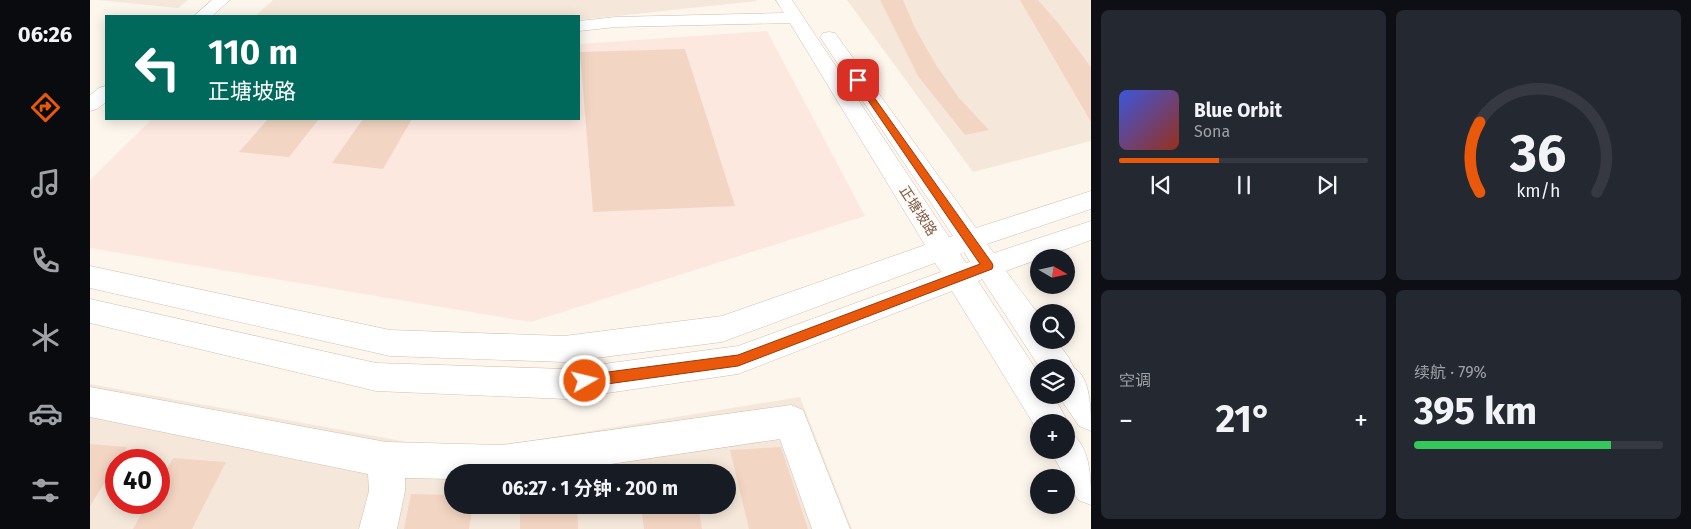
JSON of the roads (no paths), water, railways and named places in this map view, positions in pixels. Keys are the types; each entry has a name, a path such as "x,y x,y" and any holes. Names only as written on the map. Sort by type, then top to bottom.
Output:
{"street":[{"path":"203,15 222,0"},
{"path":"580,26 794,6"},
{"name":"正塘坡路","path":"794,6 970,241 1030,327"},
{"name":"正塘坡路","path":"794,6 1046,414"},
{"path":"90,105 105,93"},
{"path":"90,277 390,343 564,349 722,329 943,249 1091,200"},
{"path":"90,311 376,377 566,384 738,360 960,276 1091,230"},
{"path":"1075,393 1091,415"},
{"path":"90,402 386,460 502,463 791,420 831,529"},
{"path":"1074,459 1091,487"},
{"path":"378,529 387,491 386,460"}]}
